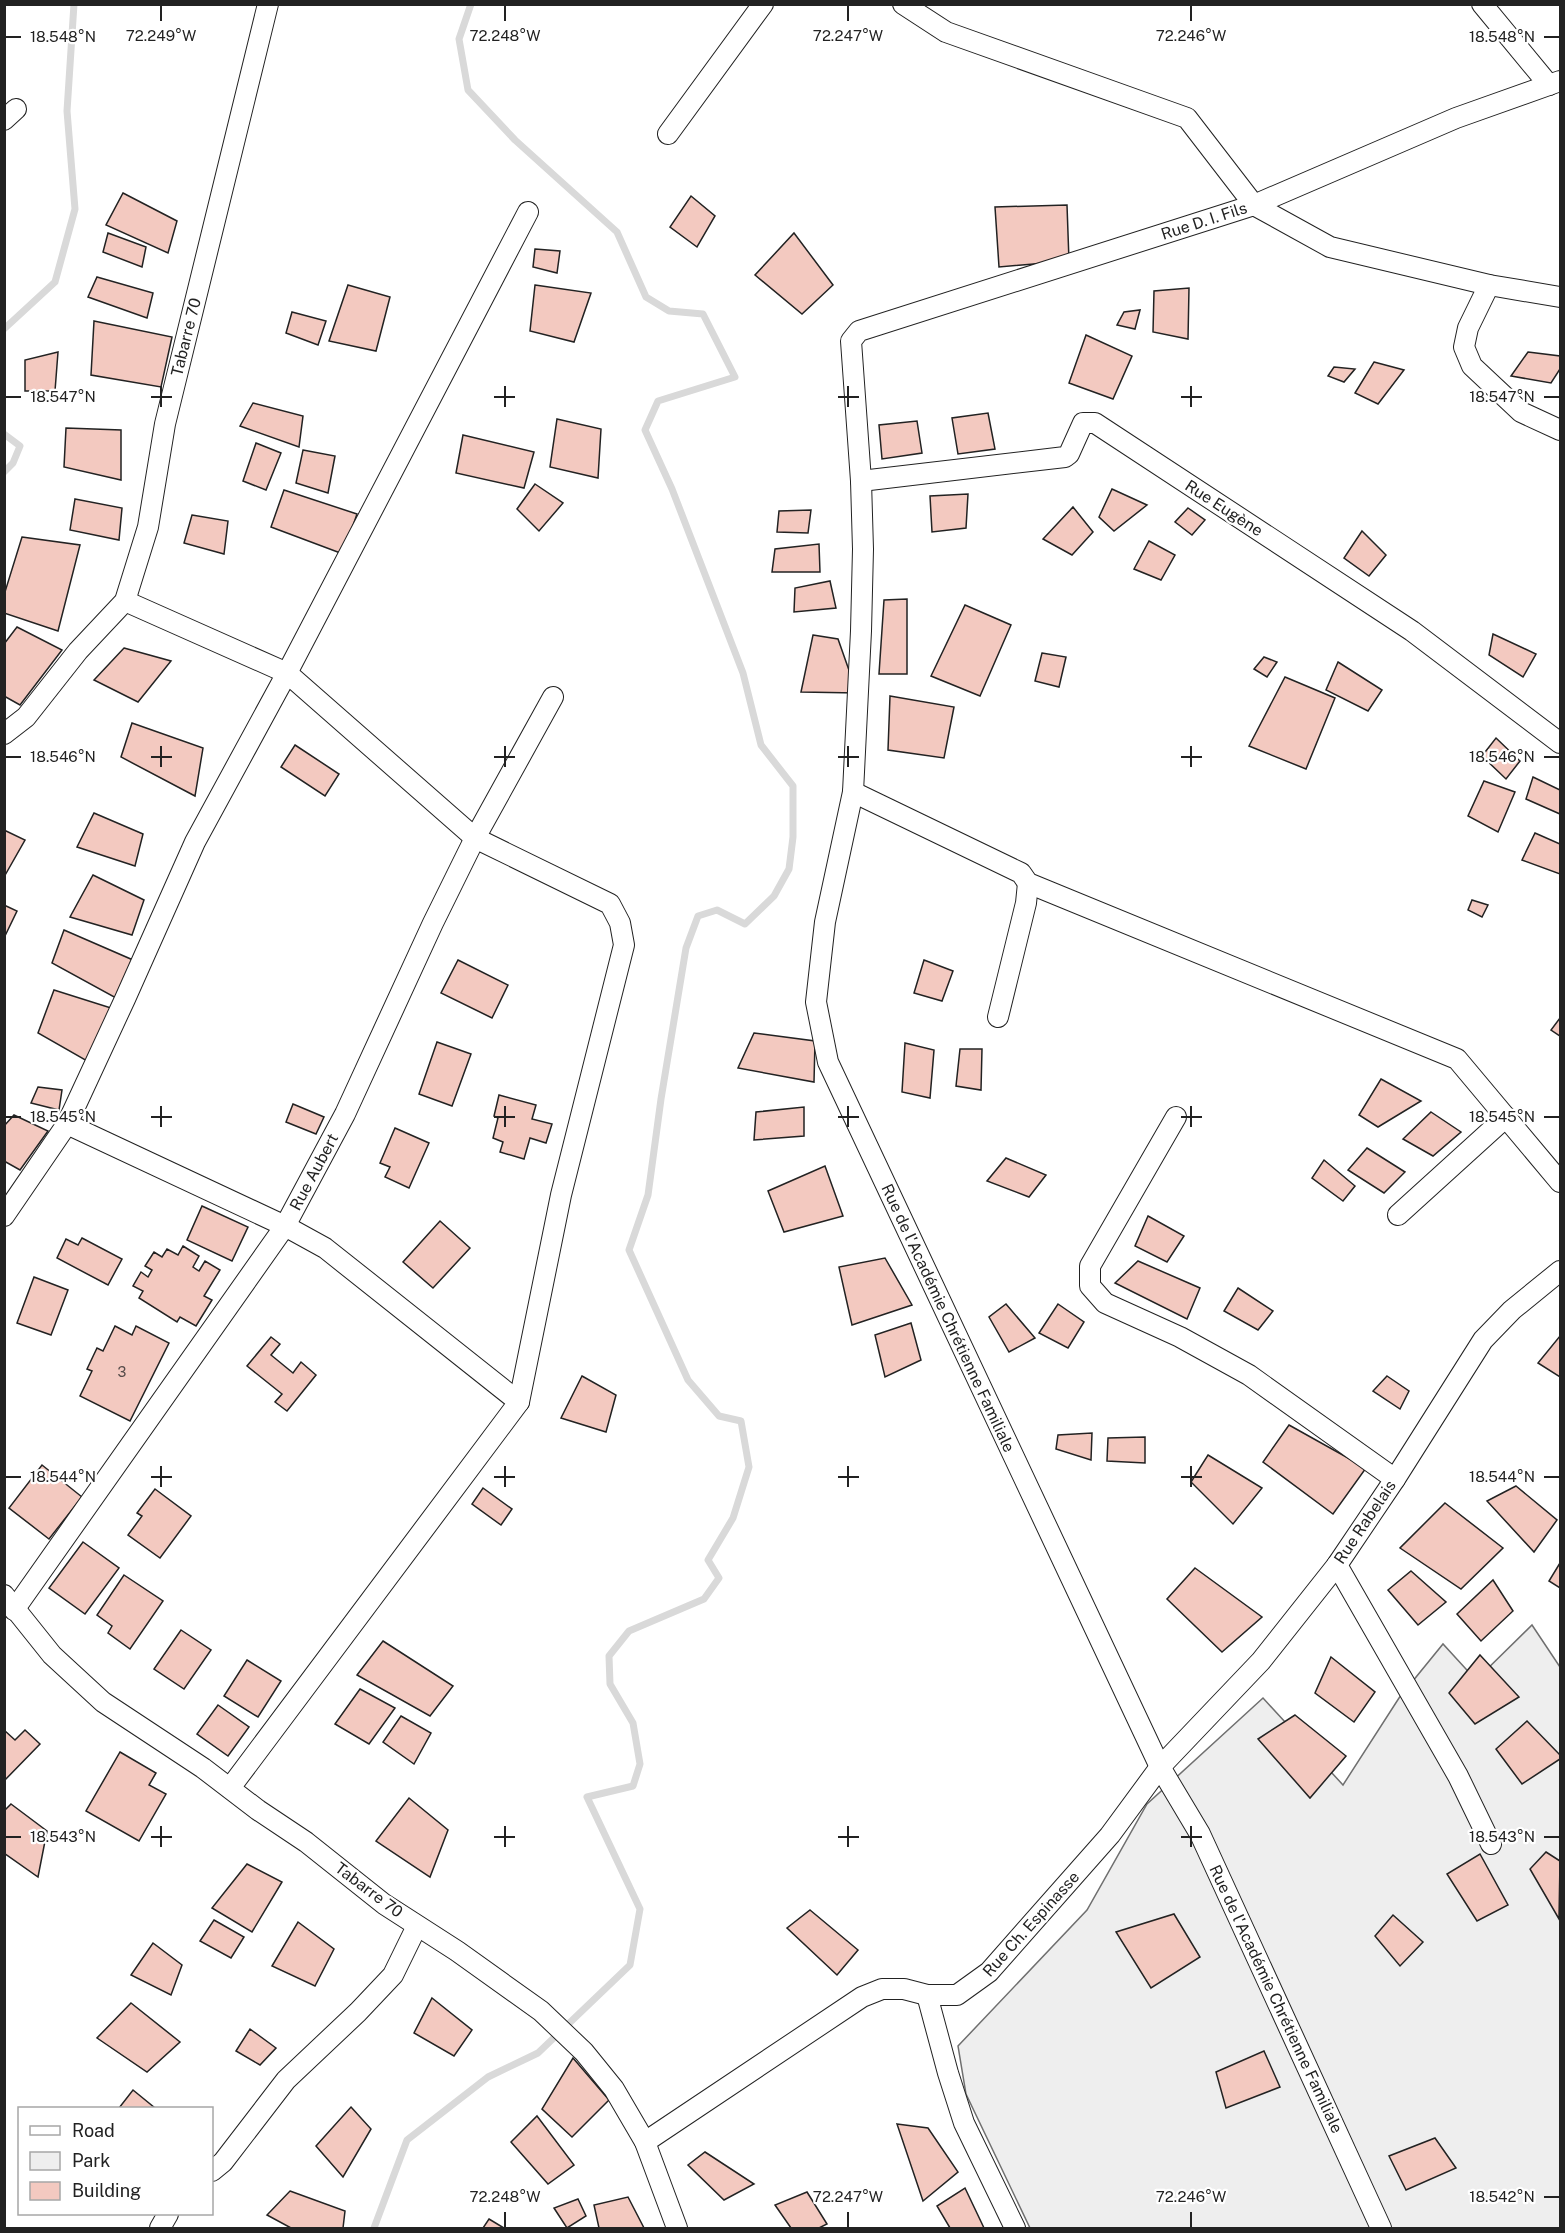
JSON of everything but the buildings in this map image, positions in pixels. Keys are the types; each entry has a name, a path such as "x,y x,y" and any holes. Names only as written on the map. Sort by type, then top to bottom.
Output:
{"street":[{"name":"Tabarre 70","path":"4,734 26,717 78,651 125,601 148,527 165,424 268,4"},
{"path":"668,134 763,4"},
{"path":"903,4 946,32 1187,118 1254,205 1456,118 1555,83 1482,4"},
{"name":"Rue D. I. Fils","path":"851,341 859,331 1254,205 1330,247 1489,285 1560,297"},
{"path":"4,1216 67,1124 195,842 288,673 528,212"},
{"path":"1489,285 1468,328 1464,347 1472,366 1521,412 1560,430"},
{"name":"Rue de l'Académie Chrétienne Familiale","path":"851,341 861,481 862,572 853,792 825,922 816,1002 828,1062 1160,1767 1200,1834 1381,2229"},
{"name":"Rue Eugène","path":"861,481 1065,457 1069,454 1083,423 1095,423 1412,631 1560,743"},
{"path":"125,601 288,673 475,838 610,904 620,923 624,945 561,1195 519,1402 230,1788"},
{"name":"Rue Aubert","path":"9,1603 285,1226 345,1114 475,838 553,697"},
{"path":"853,792 1021,873 1028,883 1457,1059 1560,1182"},
{"path":"998,1017 1026,903 1028,883"},
{"path":"1176,1117 1090,1266 1090,1286 1105,1303 1180,1337 1249,1375 1395,1479"},
{"path":"1398,1215 1506,1117"},
{"path":"67,1124 285,1226 325,1248 519,1402"},
{"name":"Rue Rabelais","path":"1160,1767 1261,1661 1337,1565 1395,1479 1483,1340 1512,1310 1560,1271"},
{"path":"1337,1565 1458,1776 1491,1844"},
{"name":"Tabarre 70","path":"9,1603 52,1655 103,1702 306,1842 384,1904 513,1991 553,2022 584,2052 614,2089 645,2142 677,2229"},
{"name":"Rue Ch. Espinasse","path":"645,2142 862,1996 882,1989 904,1989 927,1995 957,1995 989,1972 1110,1835 1160,1767"},
{"path":"213,2170 223,2162 286,2080 358,2012 393,1975 417,1926"},
{"path":"927,1995 964,2122 1015,2229"},
{"path":"160,2229 167,2215"}],"green space":[{"path":"1532,1625 1560,1667 1560,2228 1030,2228 966,2094 958,2046 1087,1910 1147,1804 1263,1698 1343,1785 1399,1698 1443,1644 1476,1680"}],"waterway":[{"path":"4,329 55,282 75,209 67,111 74,4"},
{"path":"374,2228 407,2140 488,2077 538,2053 630,1965 640,1909 587,1797 633,1786 640,1764 633,1723 610,1684 609,1656 629,1631 704,1599 719,1578 708,1560 733,1518 749,1467 741,1421 719,1416 688,1380 629,1250 648,1195 686,948 698,916 717,910 745,924 774,896 789,869 793,837 793,786 761,745 743,673 672,489 645,430 658,401 735,377 703,314 669,311 646,297 617,232 515,140 468,90 459,39 471,4"},
{"path":"4,434 20,446 13,463 4,472"}]}
